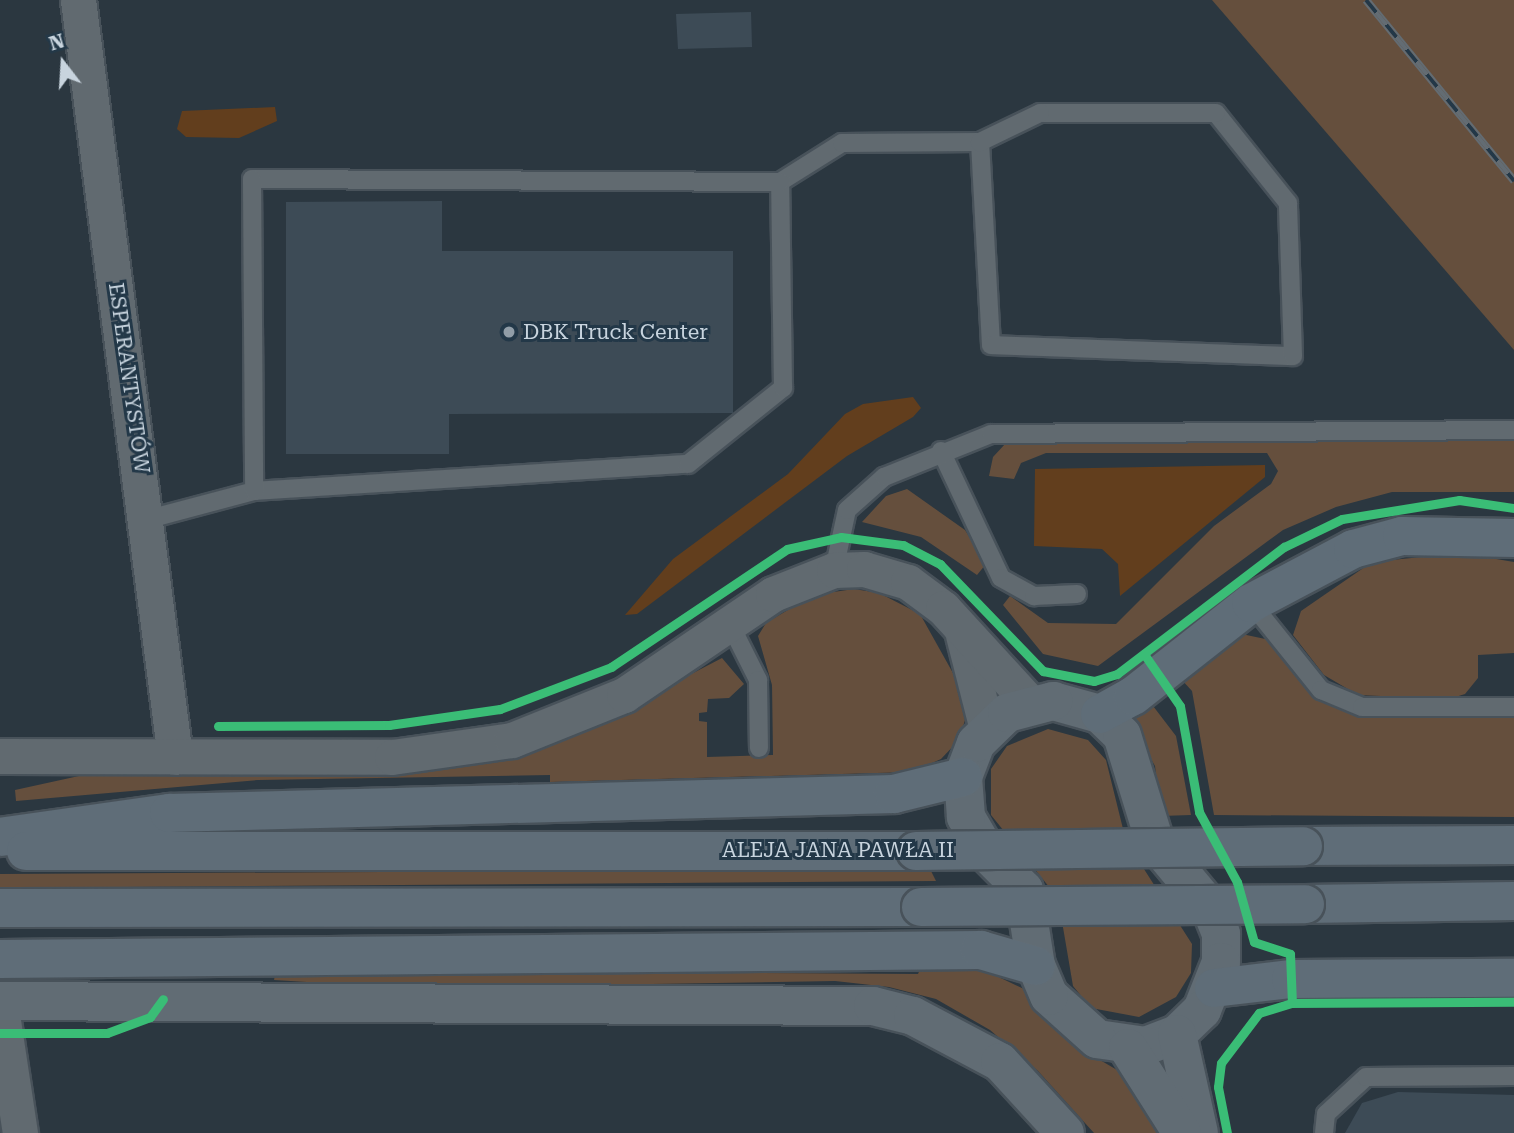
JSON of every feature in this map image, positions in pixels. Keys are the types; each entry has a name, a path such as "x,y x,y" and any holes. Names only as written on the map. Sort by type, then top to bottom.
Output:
{"main road":[{"path":"1100,714 1133,696 1251,603 1353,549 1402,536 1514,538"},
{"path":"0,837 169,813 894,794 963,777"},
{"name":"ALEJA JANA PAWŁA II","path":"0,851 916,851 1514,845"},
{"path":"0,908 921,907 1514,901"},
{"path":"0,959 981,950 1036,966"},
{"path":"1214,988 1291,979 1514,978"}],"street":[{"name":"ESPERANTYSTÓW","path":"78,0 149,519 175,757"},
{"path":"0,756 392,757 512,740 624,695 773,594 834,570 864,569 908,582 943,607 1031,704"},
{"path":"962,631 987,729"},
{"path":"1031,704 1074,704 1100,714 1122,735 1134,760 1155,842 1211,909 1221,948 1214,988 1177,1034 1128,1048 1097,1039 1069,1021 1036,966 1024,890 974,836 963,777 987,729 1031,704"},
{"path":"20,1133 0,1001 163,999 417,1007 829,1001 873,1006 913,1016 1000,1062 1065,1133"},
{"path":"1177,1034 1199,1133"},
{"path":"1128,1048 1182,1133"}],"lane":[{"path":"254,491 252,179 780,183 842,143 980,142 1040,113 1216,113 1288,202 1293,356 991,345 980,142"},
{"path":"149,519 254,491 688,464 783,388 780,183"},
{"path":"834,570 847,510 884,477 941,451 990,434 1514,430"},
{"path":"941,451 1001,578 1034,596 1077,594"},
{"path":"1251,603 1321,690 1362,707 1514,707"},
{"path":"730,624 758,680 759,748"},
{"path":"1324,1133 1326,1114 1366,1077 1514,1076"}],"shaded area":[{"path":"1212,0 1514,0 1514,350"},
{"path":"275,107 277,121 239,138 186,137 177,129 182,111"},
{"path":"913,397 921,408 913,417 847,456 637,614 625,615 673,559 788,474 845,414 863,404"},
{"path":"1514,438 1514,492 1392,492 1336,507 1283,530 1098,666 1043,654 1003,605 1010,596 1048,623 1116,624 1214,526 1271,484 1278,471 1267,453 1046,453 1021,463 1014,479 989,476 993,457 1006,443"},
{"path":"1265,465 1265,477 1120,596 1118,564 1102,549 1034,546 1035,469"},
{"path":"907,489 965,530 986,564 977,575 921,537 862,522 886,496"},
{"path":"1461,553 1514,562 1514,653 1478,655 1478,678 1465,694 1449,699 1358,695 1324,675 1293,635 1301,611 1372,562"},
{"path":"854,589 879,593 920,614 958,682 965,720 959,740 941,759 912,772 550,782 550,775 258,780 16,801 15,790 88,774 450,767 574,735 722,658 744,684 729,698 708,699 707,712 699,713 699,721 707,722 707,757 773,755 772,685 758,636 766,623 813,595"},
{"path":"1237,633 1270,640 1316,696 1357,717 1514,717 1514,817 1214,815 1192,691 1181,679"},
{"path":"1150,702 1176,736 1191,815 1161,816 1155,766 1127,717"},
{"path":"1048,729 1088,740 1106,760 1126,841 1192,944 1191,973 1176,997 1139,1017 1091,1008 1073,986 1058,898 991,815 991,769 1007,746"},
{"path":"930,869 936,881 0,888 0,874"},
{"path":"921,967 982,969 1024,989 1069,1042 1124,1074 1159,1133 1094,1133 1038,1071 990,1030 936,999 889,987 835,981 406,988 274,980 276,970 918,974"}],"building":[{"path":"751,12 752,47 678,49 676,14"},
{"name":"DBK Truck Center","path":"442,201 442,251 733,251 733,413 449,414 449,454 286,454 286,202"},
{"path":"1398,1092 1514,1095 1514,1133 1345,1133 1362,1103"}],"railway":[{"path":"1366,0 1514,181"}],"cycle path":[{"path":"218,726 389,725 500,709 611,667 787,549 841,537 903,545 940,564 1043,671 1094,681 1117,674 1284,547 1342,519 1459,500 1514,508"},
{"path":"1144,654 1180,706 1199,812 1237,882 1254,942 1290,954 1292,1003"},
{"path":"0,1033 107,1033 150,1017 163,999"},
{"path":"1227,1133 1218,1087 1221,1063 1259,1013 1292,1003 1514,1002"}],"place":[{"name":"DBK Truck Center","path":"509,332"}]}
